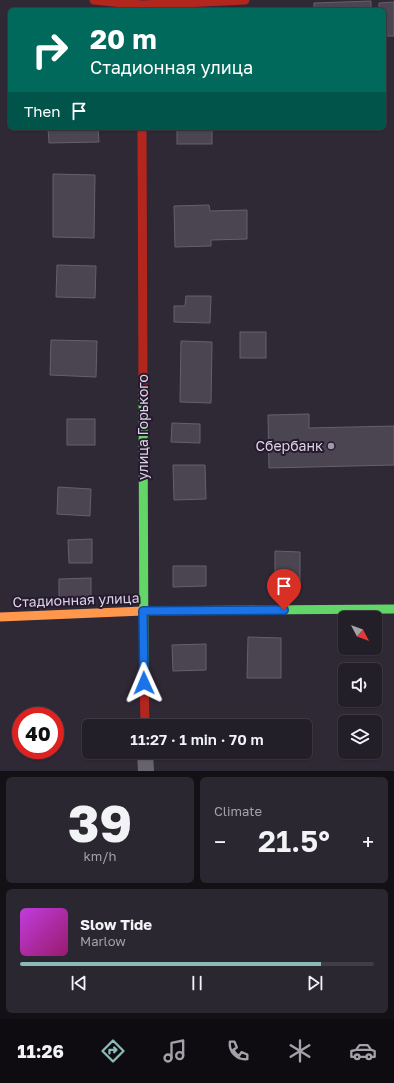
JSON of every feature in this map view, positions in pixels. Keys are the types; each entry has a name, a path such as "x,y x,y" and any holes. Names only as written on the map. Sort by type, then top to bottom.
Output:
{"street":[{"path":"94,0 141,5 245,0"},
{"name":"улица Горького","path":"142,130 143,611 145,719"},
{"name":"Стадионная улица","path":"0,617 143,611 394,609"},
{"path":"146,759 146,771"}],"building":[{"path":"371,1 371,8 314,8 314,3"},
{"path":"394,2 394,36 386,36 386,8 379,8 379,3"},
{"path":"48,130 98,130 99,142 49,143"},
{"path":"177,130 212,130 212,144 177,144"},
{"path":"53,174 95,175 94,238 53,237"},
{"path":"209,205 210,211 247,210 247,239 211,240 211,246 175,247 174,206"},
{"path":"57,265 96,266 95,298 56,297"},
{"path":"186,296 211,296 210,323 174,322 174,306 185,306"},
{"path":"240,332 266,332 266,358 240,358"},
{"path":"51,340 97,341 96,377 50,375"},
{"path":"181,341 212,342 211,403 180,402"},
{"name":"Сбербанк","path":"309,414 309,428 394,426 394,465 269,468 268,415"},
{"path":"67,419 95,419 95,445 67,445"},
{"path":"172,423 200,424 200,443 171,442"},
{"path":"173,465 205,465 206,499 174,500"},
{"path":"58,487 91,489 90,516 57,514"},
{"path":"92,539 92,563 69,563 68,540"},
{"path":"275,551 300,552 300,588 275,588"},
{"path":"173,566 206,566 206,586 173,587"},
{"path":"91,578 91,602 59,603 59,579"},
{"path":"248,637 281,638 281,678 247,678"},
{"path":"206,644 206,670 173,671 172,645"}],"traffic: fast":[{"path":"143,391 144,676"},
{"path":"253,610 394,609"}],"traffic: slow":[{"path":"0,617 143,611 253,610"}],"traffic: jam":[{"path":"94,0 142,5 245,0"},
{"path":"142,130 143,391"},
{"path":"144,676 145,719"}],"place":[{"name":"Сбербанк","path":"331,446"}],"route":[{"path":"144,683 143,611 284,610"}]}
